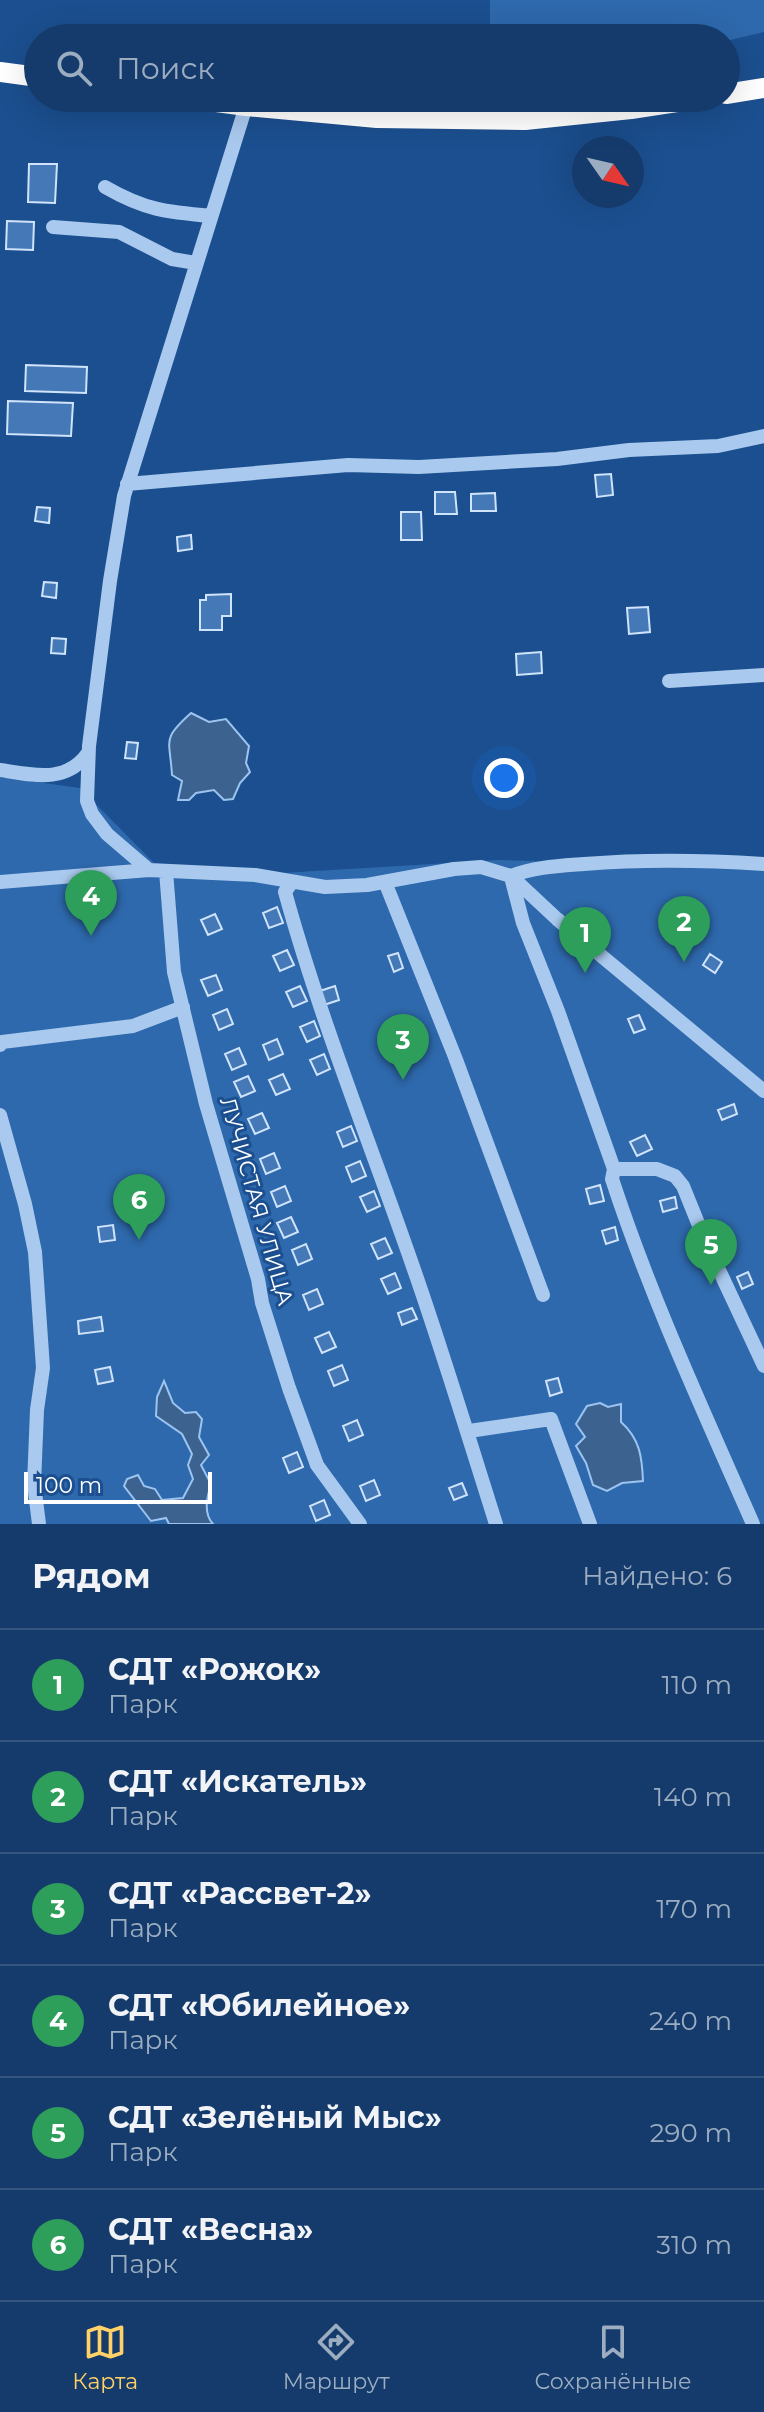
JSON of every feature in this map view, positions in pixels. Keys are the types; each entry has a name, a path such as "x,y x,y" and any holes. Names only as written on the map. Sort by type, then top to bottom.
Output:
{"highway":[{"path":"0,72 24,75"},
{"path":"740,92 764,88"},
{"path":"312,112 377,118 525,120 602,112"}],"street":[{"path":"149,870 107,834 92,814 87,801 89,753 108,593 127,484 244,112"},
{"path":"105,187 156,211 211,216"},
{"path":"53,227 119,232 172,259 196,263"},
{"path":"127,484 348,465 419,467 557,459 629,450 718,446 764,436"},
{"path":"669,681 764,675"},
{"path":"0,770 56,775 67,773 80,765 89,753"},
{"path":"511,876 529,869 631,860 764,864"},
{"path":"0,882 149,870 255,875 325,887 385,882 481,867 511,876 578,937 764,1091"},
{"name":"ЛУЧИСТАЯ УЛИЦА","path":"166,871 174,972 206,1104 289,1388 317,1465 360,1524"},
{"path":"511,876 523,923 614,1169 612,1179 634,1246 674,1346 753,1524"},
{"path":"385,882 455,1057 543,1295"},
{"path":"291,883 285,892 305,961 469,1431 496,1524"},
{"path":"0,1045 2,1042 51,1035 133,1026 183,1007"},
{"path":"0,1115 35,1252 43,1368 37,1410 34,1484 39,1524"},
{"path":"614,1169 657,1169 675,1176 683,1186 764,1366"},
{"path":"469,1431 551,1419 590,1524"}],"shaded area":[{"path":"490,0 764,0 764,32 740,38 740,24 490,24"},
{"path":"191,713 209,722 226,719 249,746 246,763 250,772 240,783 233,799 224,800 214,790 196,793 189,800 178,800 182,781 172,775 169,747 171,735"},
{"path":"0,777 80,788 162,871 282,873 498,860 764,868 764,1524 0,1524"},
{"path":"164,1381 173,1403 185,1413 196,1412 202,1419 199,1437 209,1455 201,1465 211,1484 207,1510 213,1524 169,1524 166,1518 151,1521 124,1486 127,1479 138,1475 144,1486 155,1489 162,1500 183,1498 193,1479 188,1465 192,1454 182,1434 156,1416 157,1397"},
{"path":"600,1403 608,1407 621,1404 621,1422 639,1449 643,1481 622,1483 607,1491 593,1485 576,1446 585,1437 576,1424 587,1406"}],"building":[{"path":"29,164 57,164 55,203 28,202"},
{"path":"7,221 34,222 33,250 6,249"},
{"path":"26,365 87,367 86,393 25,391"},
{"path":"8,401 73,403 71,436 7,434"},
{"path":"611,474 613,495 597,497 595,475"},
{"path":"435,492 455,492 457,514 435,514"},
{"path":"495,493 496,511 471,511 471,494"},
{"path":"37,507 50,508 49,523 35,521"},
{"path":"401,512 421,512 422,540 401,540"},
{"path":"191,535 192,549 178,551 177,537"},
{"path":"44,582 57,583 56,598 42,596"},
{"path":"231,594 231,616 222,616 222,630 200,630 200,600 206,600 206,595"},
{"path":"648,607 650,632 629,634 627,608"},
{"path":"52,638 66,639 65,654 51,653"},
{"path":"541,652 542,673 517,675 516,654"},
{"path":"127,742 138,743 136,759 125,758"},
{"path":"277,907 283,923 269,928 263,913"},
{"path":"215,914 222,929 208,935 201,920"},
{"path":"287,950 294,965 280,971 273,956"},
{"path":"398,953 403,968 394,972 388,956"},
{"path":"710,954 722,962 715,973 703,965"},
{"path":"216,975 222,990 208,996 201,980"},
{"path":"300,986 307,1001 293,1007 286,992"},
{"path":"335,986 339,1000 324,1005 320,991"},
{"path":"227,1009 233,1024 219,1030 213,1015"},
{"path":"639,1015 645,1029 634,1033 628,1019"},
{"path":"314,1021 320,1036 307,1042 300,1027"},
{"path":"277,1039 283,1054 269,1060 263,1045"},
{"path":"239,1048 246,1064 232,1070 225,1054"},
{"path":"324,1054 330,1069 317,1075 310,1060"},
{"path":"283,1074 290,1089 276,1095 269,1080"},
{"path":"248,1076 255,1091 241,1097 234,1082"},
{"path":"734,1104 737,1114 722,1120 718,1110"},
{"path":"262,1113 269,1128 255,1134 248,1119"},
{"path":"351,1126 357,1141 343,1147 337,1132"},
{"path":"645,1135 652,1149 637,1156 630,1142"},
{"path":"274,1153 280,1168 266,1174 260,1159"},
{"path":"360,1161 366,1176 352,1182 346,1167"},
{"path":"600,1185 604,1201 590,1204 586,1189"},
{"path":"285,1186 291,1201 277,1207 271,1192"},
{"path":"374,1191 380,1206 367,1212 360,1197"},
{"path":"675,1197 677,1208 663,1212 660,1201"},
{"path":"291,1217 298,1232 284,1238 277,1223"},
{"path":"113,1225 115,1240 100,1242 98,1227"},
{"path":"615,1227 618,1240 606,1244 602,1231"},
{"path":"385,1238 392,1253 378,1259 371,1244"},
{"path":"306,1244 312,1259 298,1265 292,1250"},
{"path":"748,1272 753,1284 742,1289 737,1277"},
{"path":"395,1273 401,1288 388,1294 381,1279"},
{"path":"317,1289 323,1304 309,1310 303,1295"},
{"path":"412,1308 417,1319 402,1325 398,1313"},
{"path":"101,1317 103,1331 79,1334 78,1321"},
{"path":"329,1332 336,1347 322,1353 315,1338"},
{"path":"342,1365 348,1380 334,1386 328,1371"},
{"path":"110,1367 113,1381 98,1384 95,1370"},
{"path":"558,1378 562,1392 550,1396 546,1381"},
{"path":"357,1420 363,1435 349,1441 343,1426"},
{"path":"297,1452 303,1467 289,1473 283,1458"},
{"path":"374,1480 380,1495 366,1501 360,1486"},
{"path":"462,1483 467,1495 454,1500 449,1488"},
{"path":"324,1500 330,1515 316,1521 310,1506"}],"place":[{"name":"СДТ «Юбилейное»","path":"91,936"},
{"name":"СДТ «Искатель»","path":"684,962"},
{"name":"СДТ «Рожок»","path":"585,973"},
{"name":"СДТ «Рассвет-2»","path":"403,1080"},
{"name":"СДТ «Весна»","path":"139,1240"},
{"name":"СДТ «Зелёный Мыс»","path":"711,1285"}]}
